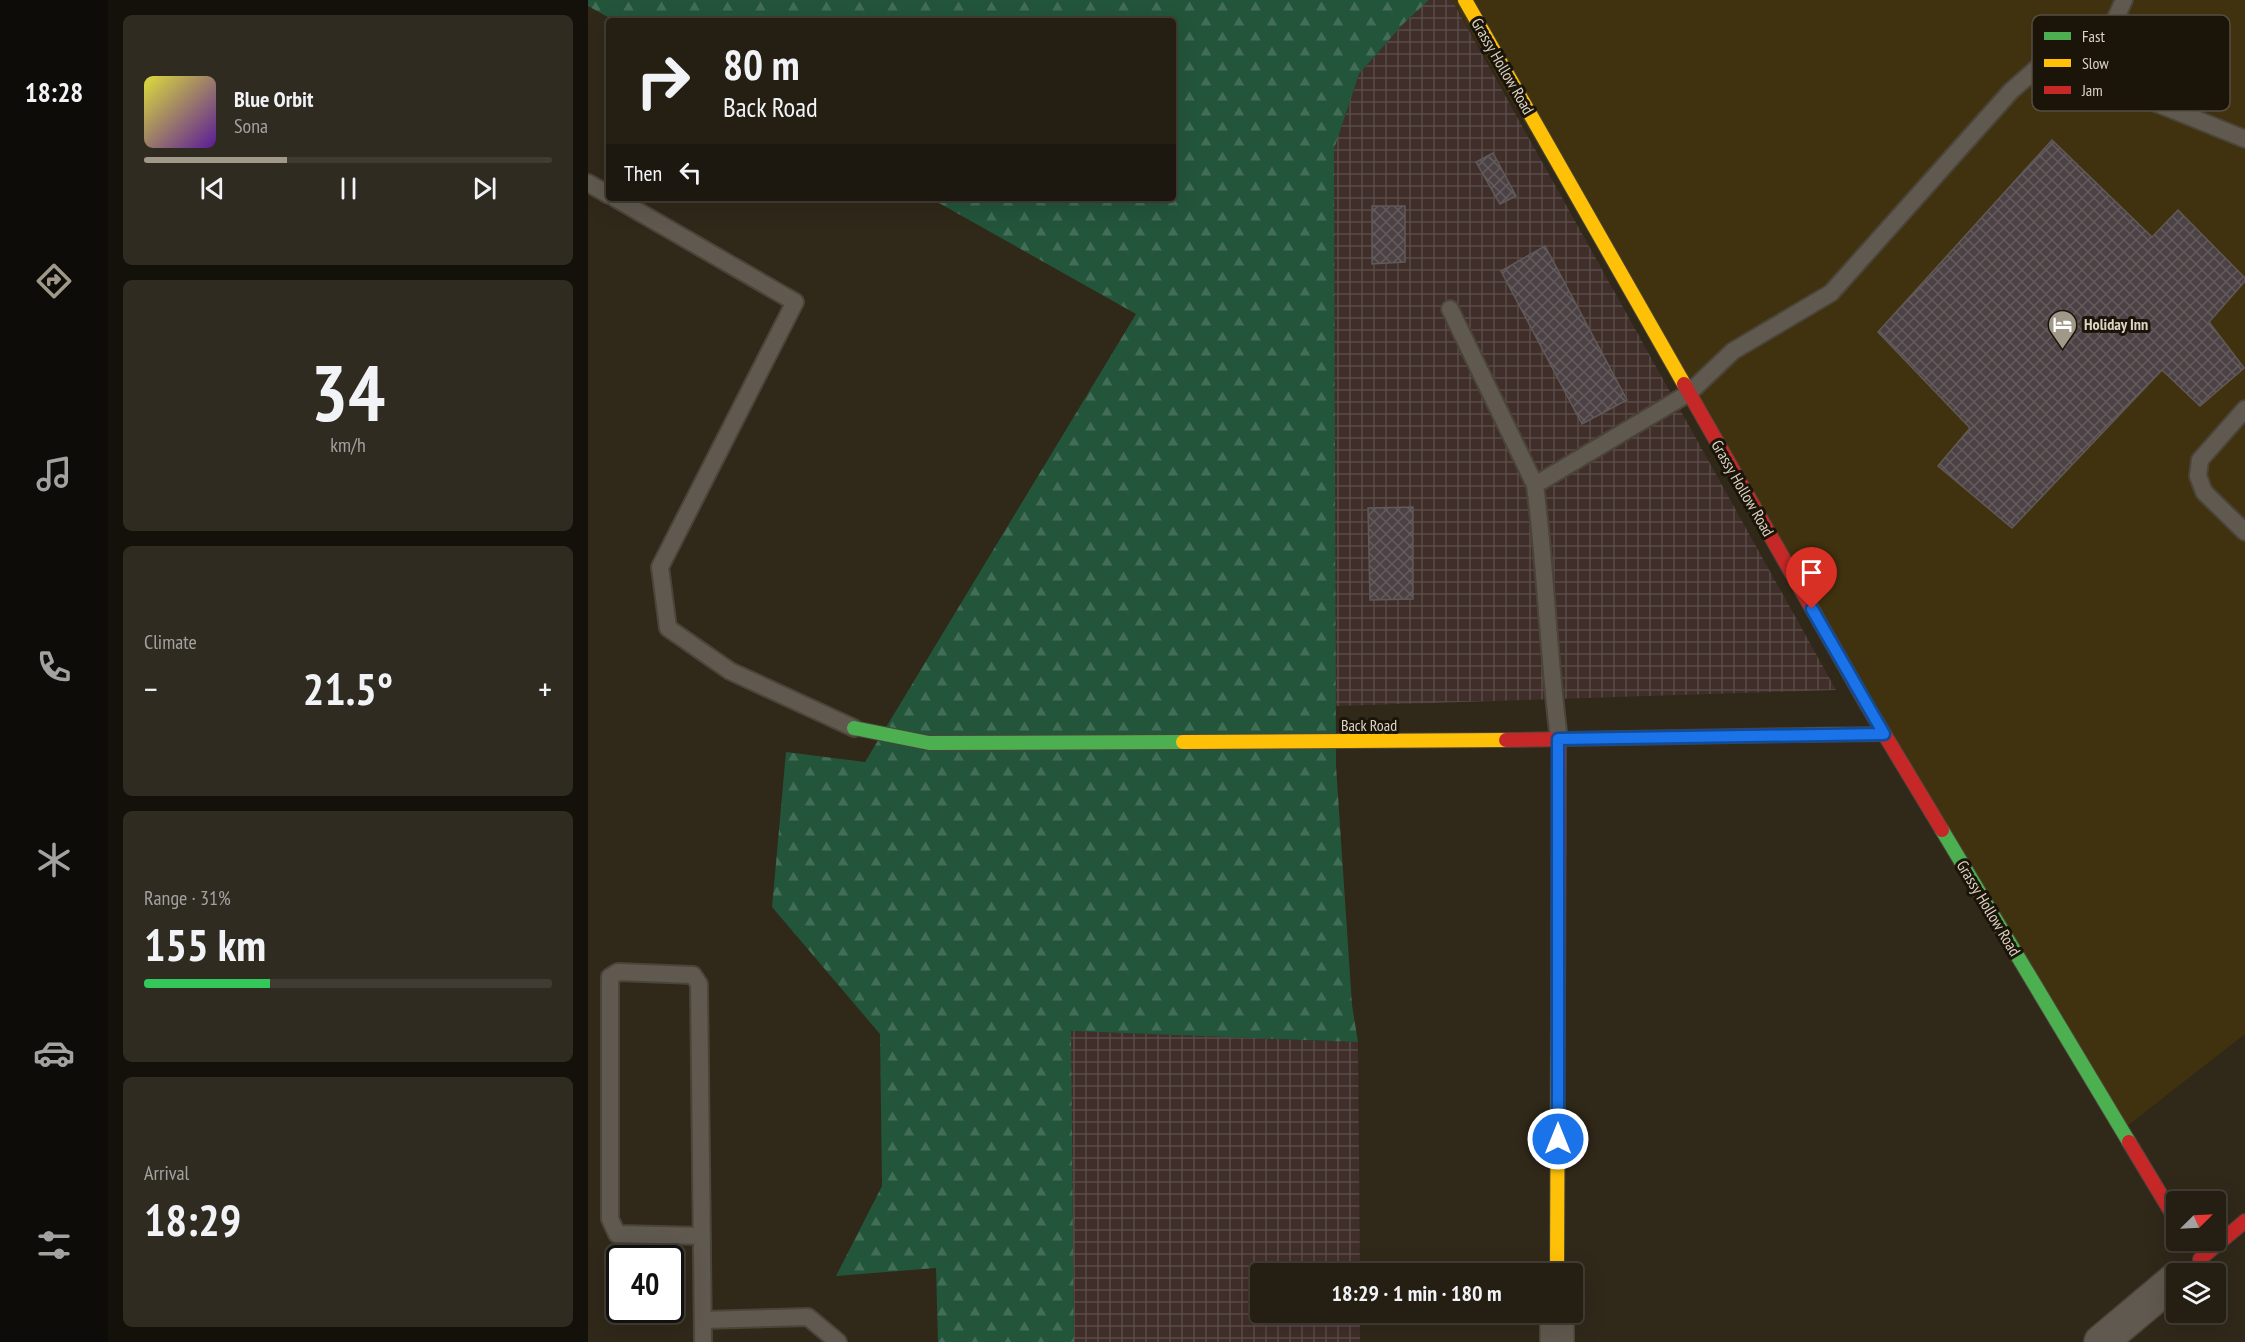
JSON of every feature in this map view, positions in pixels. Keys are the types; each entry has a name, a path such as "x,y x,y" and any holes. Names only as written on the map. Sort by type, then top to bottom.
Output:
{"main road":[{"name":"Grassy Hollow Road","path":"1465,0 1884,734 2166,1203"},
{"name":"Back Road","path":"854,728 929,743 1558,739 1884,734"},
{"path":"1557,1263 1558,739"},
{"path":"2187,1263 2245,1221"}],"street":[{"path":"2102,1342 2166,1283"},
{"path":"1557,1323 1557,1342"}],"lane":[{"path":"2117,15 2124,0"},
{"path":"1534,485 1689,393 1733,351 1832,293 2011,91 2032,73"},
{"path":"2176,111 2245,139"},
{"path":"588,183 606,193"},
{"path":"620,201 795,302 660,567 668,628 730,670 854,728"},
{"path":"1450,309 1534,485 1543,547 1548,645 1558,739"},
{"path":"2245,409 2200,460 2198,476 2204,492 2245,532"},
{"path":"702,1236 617,1234 610,1219 610,977 618,972 693,975 699,984 702,1236 703,1320 703,1342"},
{"path":"703,1320 808,1317 838,1342"}],"shaded area":[{"path":"1429,0 1452,0 1836,690 1335,706 1334,149 1359,74 1403,24"},
{"path":"1452,0 2245,0 2245,1034 2122,1130"},
{"path":"1070,1031 1358,1042 1360,1263 1250,1263 1250,1323 1360,1323 1360,1342 1074,1342"}],"green space":[{"path":"588,0 1429,0 1403,24 1359,74 1334,149 1336,766 1352,1005 1358,1042 1071,1031 1074,1342 938,1342 936,1268 836,1276 882,1186 880,1034 772,907 786,752 865,762 1136,314 935,201 1176,201 1176,18 610,18 588,6"}],"building":[{"name":"Holiday Inn","path":"2052,140 2152,237 2178,210 2245,278 2245,281 2209,322 2244,368 2200,406 2162,370 2012,528 1938,466 1970,428 1878,332"},
{"path":"1493,153 1516,196 1500,204 1476,162"},
{"path":"1372,206 1405,206 1405,262 1372,264"},
{"path":"1545,246 1627,400 1582,424 1501,271"},
{"path":"1413,507 1413,599 1370,600 1368,508"}],"traffic: fast":[{"path":"854,728 929,743 1183,742"},
{"path":"1942,830 2129,1142"}],"traffic: slow":[{"path":"1465,0 1684,384"},
{"path":"1799,735 1884,734"},
{"path":"1183,742 1506,740"},
{"path":"1557,1263 1558,1015"}],"traffic: jam":[{"path":"1684,384 1868,707 1942,830"},
{"path":"1506,740 1799,735"},
{"path":"1558,1015 1559,739"},
{"path":"2129,1142 2166,1203"},
{"path":"2200,1259 2245,1221"}],"place":[{"name":"Holiday Inn","path":"2063,350"}],"route":[{"path":"1558,1139 1558,739 1884,734 1812,609"}]}
